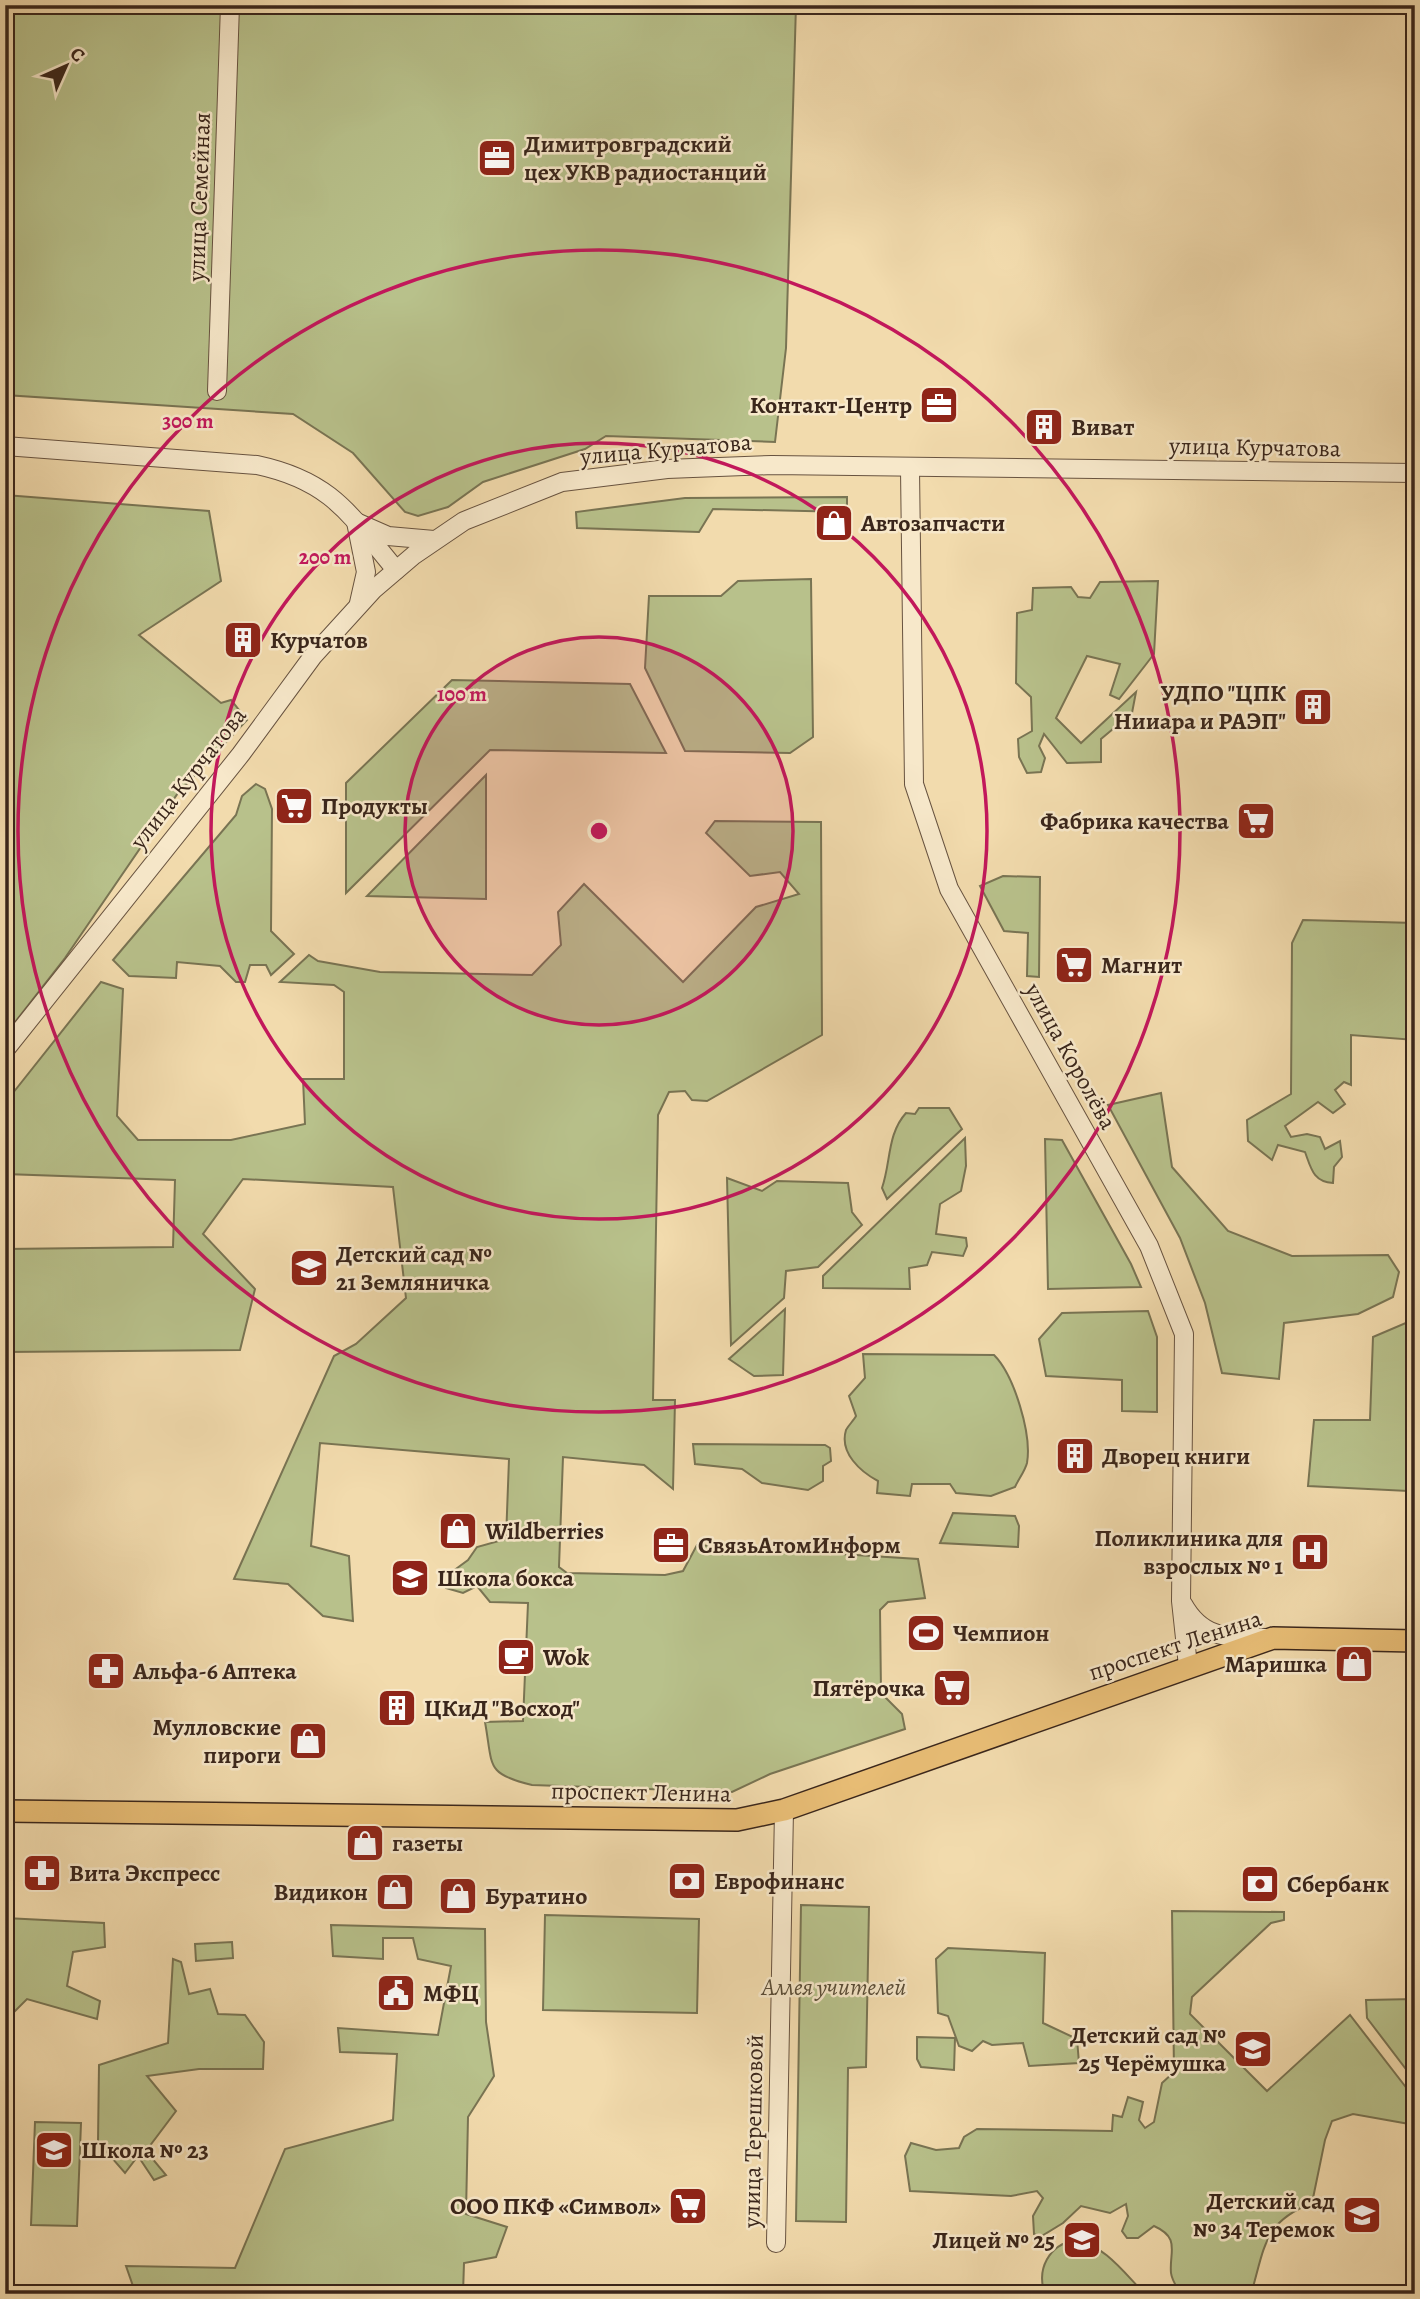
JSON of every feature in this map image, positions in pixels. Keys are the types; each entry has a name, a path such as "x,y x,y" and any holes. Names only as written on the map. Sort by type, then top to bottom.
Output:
{"main road":[{"name":"проспект Ленина","path":"5,1811 737,1820 784,1810 1273,1638 1415,1641"}],"street":[{"name":"улица Семейная","path":"217,391 230,5"},
{"path":"5,446 268,467 322,489 356,522 396,570"},
{"name":"улица Курчатова","path":"5,1051 241,754 313,656 358,606 396,570 434,540 483,512 562,482 680,468 772,464 910,469 1415,473"},
{"name":"улица Королёва","path":"910,469 914,784 949,889 1149,1246 1184,1334 1181,1601 1188,1666"},
{"path":"356,522 402,539 434,540"},
{"path":"356,522 366,572 358,606"},
{"path":"1181,1601 1193,1622 1211,1633 1273,1638"},
{"name":"улица Терешковой","path":"776,2244 784,1810"}],"green space":[{"path":"5,5 796,5 786,348 775,442 606,436 585,449 483,482 448,507 418,516 405,512 353,453 293,414 5,395"},
{"path":"5,495 209,511 221,581 139,635 221,703 231,700 247,720 178,793 65,958 5,1035"},
{"path":"847,497 847,512 713,509 699,532 577,528 576,512 685,498"},
{"path":"811,579 813,737 790,753 685,751 645,668 649,596 721,596 738,581"},
{"path":"1158,581 1154,654 1119,699 1110,695 1120,664 1087,656 1056,718 1081,743 1136,692 1132,713 1101,739 1101,762 1067,763 1044,734 1039,746 1045,758 1041,772 1027,773 1019,757 1018,739 1032,731 1031,697 1016,683 1017,613 1032,610 1033,588 1071,587 1078,597 1090,598 1100,582"},
{"path":"452,680 630,684 666,753 490,750 346,893 346,783"},
{"path":"486,775 486,899 367,896"},
{"path":"256,784 265,789 272,809 271,931 294,954 271,975 266,965 250,965 245,982 236,982 220,966 177,962 176,978 129,976 113,960 236,815 242,796"},
{"path":"715,821 821,822 822,1035 707,1101 692,1100 685,1091 669,1092 658,1115 653,1400 675,1400 673,1489 644,1465 563,1457 559,1567 567,1573 665,1575 683,1571 697,1545 918,1559 925,1598 888,1602 880,1610 881,1693 902,1714 905,1729 770,1774 732,1792 532,1785 506,1777 494,1766 485,1722 523,1721 528,1603 490,1602 477,1586 463,1593 446,1588 449,1574 468,1560 477,1547 506,1539 509,1459 320,1443 311,1546 349,1556 353,1621 323,1616 288,1584 234,1579 334,1356 356,1344 406,1298 393,1187 243,1179 203,1234 255,1289 240,1350 5,1352 5,1249 173,1247 175,1180 5,1174 5,1103 101,982 123,989 117,1116 138,1140 231,1140 305,1124 303,1079 344,1079 344,992 334,985 280,982 309,955 318,961 380,972 532,975 561,945 558,912 584,884 683,982 756,907 799,894 780,872 750,876 706,833"},
{"path":"1003,876 1040,877 1039,977 1027,976 1028,933 1004,931 980,886"},
{"path":"1303,920 1415,923 1415,1040 1351,1035 1351,1085 1344,1082 1335,1090 1345,1104 1333,1113 1318,1102 1285,1126 1291,1137 1307,1134 1320,1137 1325,1149 1340,1141 1342,1157 1334,1167 1333,1183 1317,1177 1305,1152 1278,1145 1272,1160 1248,1141 1247,1120 1291,1094 1292,943"},
{"path":"1161,1093 1172,1167 1228,1231 1292,1256 1388,1255 1399,1272 1393,1297 1358,1314 1284,1323 1279,1379 1222,1373 1205,1303 1180,1238 1108,1105"},
{"path":"919,1108 949,1108 962,1129 887,1199 882,1188 892,1139 906,1113 915,1114"},
{"path":"965,1138 966,1166 961,1191 940,1204 936,1234 966,1238 967,1246 963,1256 932,1252 927,1265 909,1268 910,1289 823,1288 823,1276"},
{"path":"1045,1139 1062,1140 1141,1287 1048,1289"},
{"path":"727,1178 762,1191 777,1181 848,1183 852,1212 862,1225 818,1267 786,1271 784,1298 731,1345"},
{"path":"785,1309 783,1375 754,1376 729,1359"},
{"path":"1148,1311 1157,1337 1157,1412 1122,1411 1122,1380 1046,1376 1039,1339 1062,1313"},
{"path":"1415,1319 1408,1491 1308,1486 1314,1420 1370,1420 1373,1337"},
{"path":"863,1354 994,1355 1015,1390 1027,1437 1027,1463 1015,1487 991,1496 956,1493 950,1484 912,1484 910,1496 877,1493 878,1481 853,1461 845,1438 846,1430 856,1416 849,1396 865,1378"},
{"path":"693,1444 825,1445 830,1448 831,1461 823,1466 823,1481 808,1490 762,1483 742,1469 695,1464"},
{"path":"953,1513 1015,1516 1019,1526 1018,1547 940,1543"},
{"name":"Аллея учителей","path":"801,1905 869,1907 866,2067 848,2068 846,2222 796,2221"},
{"path":"1172,1911 1284,1912 1284,1920 1271,1923 1192,1997 1190,2014 1267,2091 1350,2015 1415,2099 1415,2125 1353,2114 1332,2121 1325,2140 1312,2203 1284,2219 1268,2238 1251,2294 1181,2294 1172,2276 1172,2246 1168,2235 1154,2226 1138,2238 1127,2238 1122,2231 1128,2216 1126,2204 1110,2213 1081,2206 1063,2223 1040,2237 1034,2234 1033,2216 1043,2198 1037,2191 1011,2196 910,2191 905,2156 911,2143 936,2150 959,2148 964,2137 977,2129 1112,2131 1113,2115 1122,2117 1128,2097 1143,2102 1139,2120 1145,2128 1154,2122 1162,2083 1174,2072"},
{"path":"545,1915 699,1919 697,2013 543,2010"},
{"path":"5,1918 104,1923 105,1947 73,1952 67,1986 100,2001 97,2019 27,1999 5,2021"},
{"path":"331,1925 485,1929 486,2022 494,2076 468,2117 466,2214 507,2227 496,2257 464,2263 463,2294 150,2294 133,2286 126,2266 235,2268 285,2149 393,2120 397,2054 340,2052 338,2028 438,2035 451,1966 418,1959 413,1938 383,1938 383,1959 333,1956"},
{"path":"232,1942 233,1958 196,1961 195,1944"},
{"path":"948,1948 1045,1953 1043,2023 1077,2039 1079,2063 1029,2066 1023,2043 992,2045 983,2041 972,2051 959,2046 948,2016 938,2013 936,1959"},
{"path":"173,1959 181,1962 189,1994 210,1989 218,2014 245,2015 264,2042 263,2069 199,2069 147,2076 176,2111 146,2151 166,2175 154,2180 138,2156 125,2173 98,2142 99,2065 168,2043"},
{"path":"1415,1999 1415,2081 1367,2018 1366,2000"},
{"path":"917,2037 955,2038 954,2070 921,2067 917,2059"},
{"path":"35,2122 81,2123 77,2226 31,2225"},
{"path":"1075,2240 1105,2254 1145,2294 1045,2294 1042,2276 1047,2260 1058,2247"}],"place":[{"name":"Димитровградский цех УКВ радиостанций","path":"497,158"},
{"name":"Контакт-Центр","path":"939,405"},
{"name":"Виват","path":"1044,427"},
{"name":"Автозапчасти","path":"834,523"},
{"name":"Курчатов","path":"243,640"},
{"name":"УДПО \"ЦПК Нииара и РАЭП\"","path":"1313,707"},
{"name":"Продукты","path":"294,806"},
{"name":"Фабрика качества","path":"1256,821"},
{"name":"Магнит","path":"1074,965"},
{"name":"Детский сад № 21 Земляничка","path":"309,1268"},
{"name":"Дворец книги","path":"1075,1456"},
{"name":"Wildberries","path":"458,1531"},
{"name":"СвязьАтомИнформ","path":"671,1545"},
{"name":"Поликлиника для взрослых № 1","path":"1310,1552"},
{"name":"Школа бокса","path":"410,1578"},
{"name":"Чемпион","path":"926,1633"},
{"name":"Wok","path":"516,1657"},
{"name":"Маришка","path":"1354,1664"},
{"name":"Альфа-6 Аптека","path":"106,1671"},
{"name":"Пятёрочка","path":"952,1688"},
{"name":"ЦКиД \"Восход\"","path":"397,1708"},
{"name":"Мулловские пироги","path":"308,1741"},
{"name":"газеты","path":"365,1843"},
{"name":"Вита Экспресс","path":"42,1873"},
{"name":"Еврофинанс","path":"687,1881"},
{"name":"Сбербанк","path":"1260,1884"},
{"name":"Видикон","path":"395,1892"},
{"name":"Буратино","path":"458,1896"},
{"name":"МФЦ","path":"396,1993"},
{"name":"Детский сад № 25 Черёмушка","path":"1253,2049"},
{"name":"Школа № 23","path":"54,2150"},
{"name":"ООО ПКФ «Символ»","path":"688,2206"},
{"name":"Детский сад № 34 Теремок","path":"1362,2215"},
{"name":"Лицей № 25","path":"1082,2240"}]}
